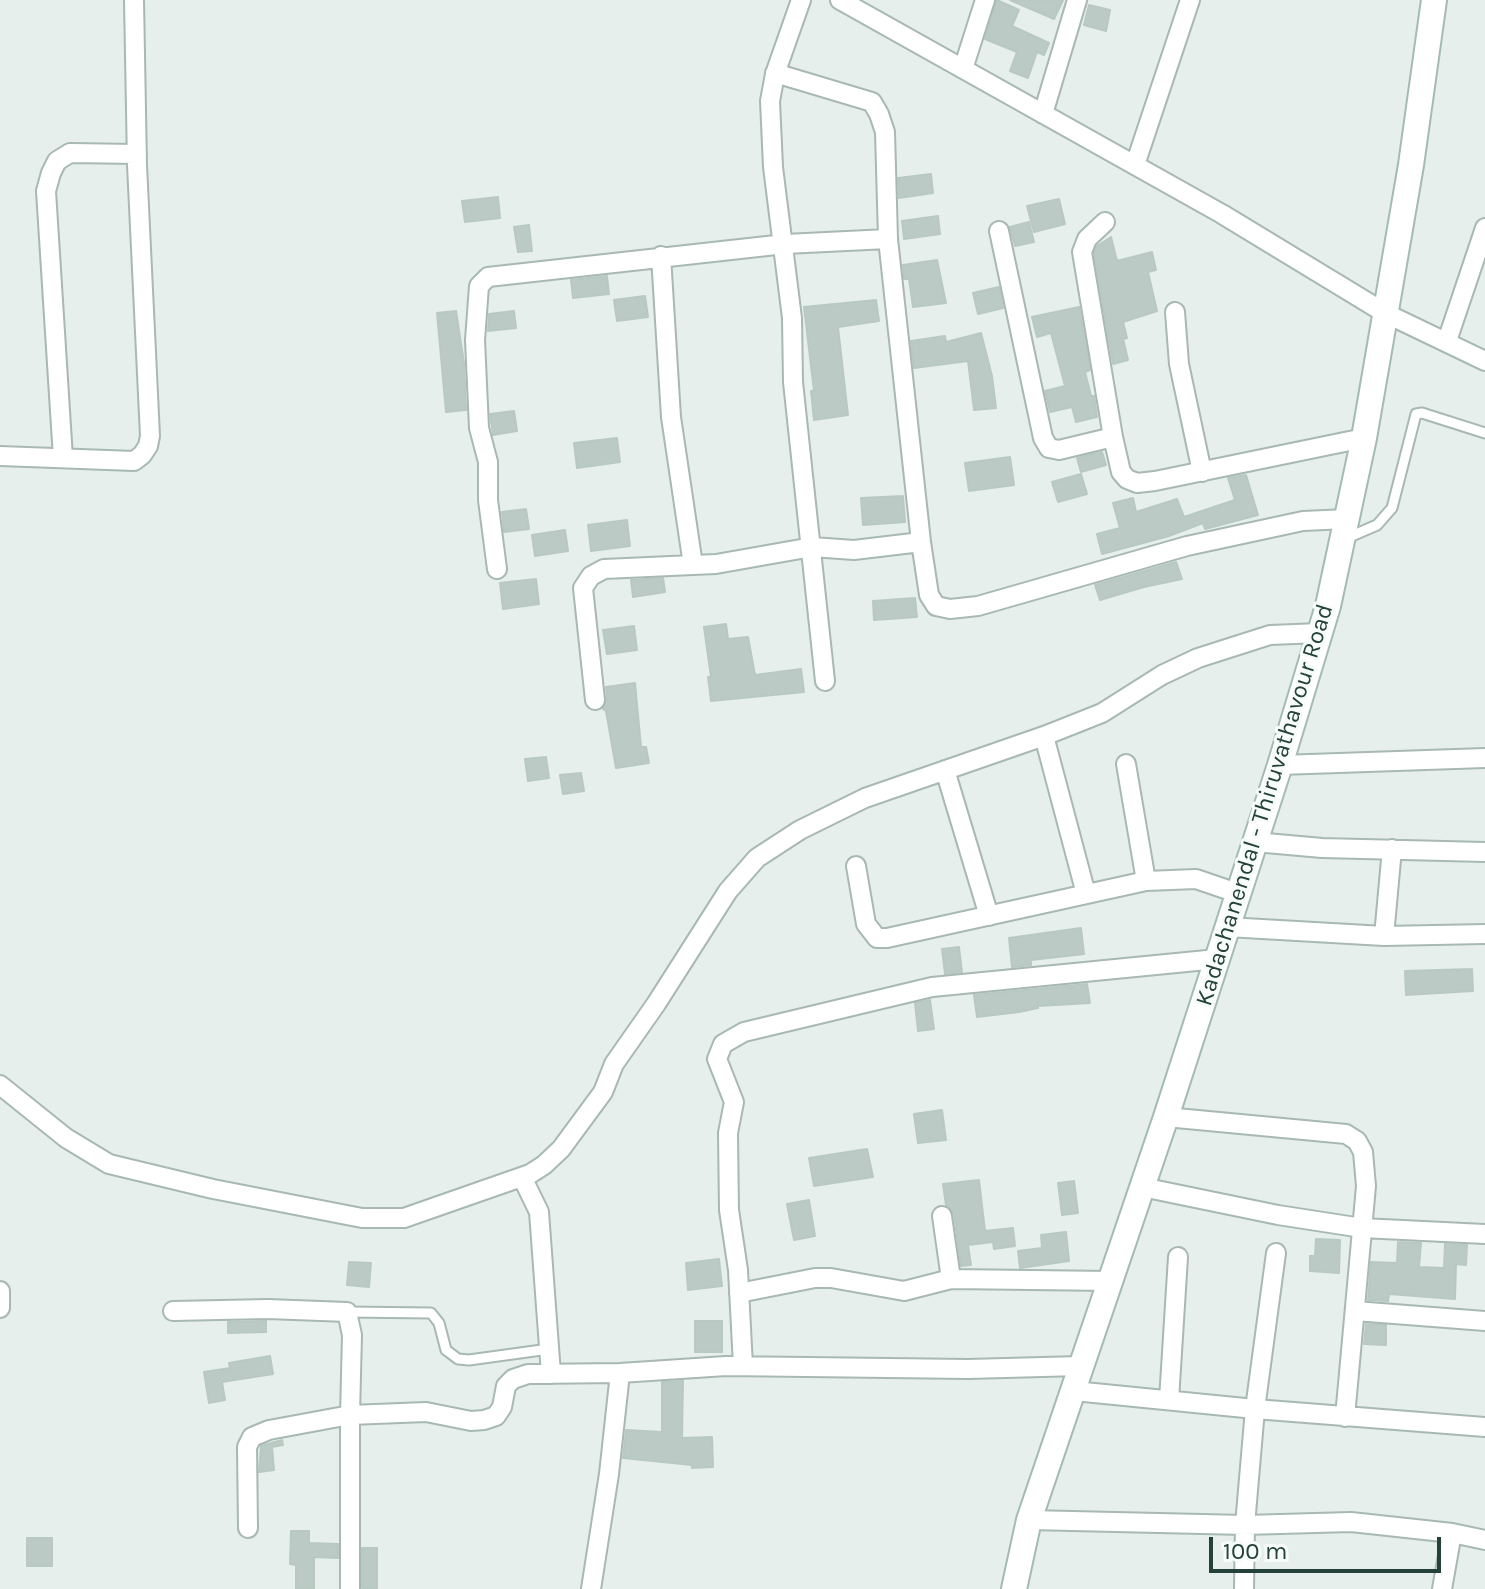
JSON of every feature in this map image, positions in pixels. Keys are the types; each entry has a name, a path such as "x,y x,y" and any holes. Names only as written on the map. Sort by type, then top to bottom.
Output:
{"main road":[{"name":"Kadachanendal - Thiruvathavour Road","path":"1014,1589 1029,1520 1166,1117 1320,633 1364,438 1411,165 1434,0"}],"street":[{"path":"0,456 134,461 148,446 133,0"},
{"path":"801,0 775,73 770,101 773,167 785,244 795,396 825,681"},
{"path":"840,0 1258,235 1385,313 1485,361"},
{"path":"963,69 985,0"},
{"path":"1043,114 1077,0"},
{"path":"1135,165 1190,0"},
{"path":"775,73 872,102 885,132 888,239 921,542 929,595 936,606 950,609 978,606 1187,546 1303,521 1345,529"},
{"path":"63,458 46,191 57,161 70,153 137,154"},
{"path":"1105,222 1087,239 1082,252 1113,437 1121,472 1127,479 1137,483 1202,472 1364,438"},
{"path":"1447,341 1485,228"},
{"path":"999,231 1043,438 1049,448 1059,450 1113,437"},
{"path":"497,569 488,500 488,462 479,428 475,340 479,286 488,277 785,244 888,239"},
{"path":"661,256 671,417 693,565"},
{"path":"1175,312 1179,364 1202,472"},
{"path":"595,700 583,588 591,576 604,569 716,564 812,547 854,550 921,542"},
{"path":"0,1085 66,1138 109,1164 213,1189 362,1218 404,1218 522,1177 544,1165 561,1149 603,1092 614,1064 728,891 757,858 800,830 865,798 1102,713 1162,675 1198,658 1270,635 1320,633"},
{"path":"1044,736 1086,894"},
{"path":"1280,765 1485,758"},
{"path":"1126,764 1146,881"},
{"path":"945,770 989,916"},
{"path":"1255,842 1322,848 1485,852"},
{"path":"1384,936 1392,849"},
{"path":"856,866 866,924 877,938 1146,881 1196,879 1237,893"},
{"path":"1227,927 1384,936 1485,934"},
{"path":"743,1366 739,1293 729,1210 728,1133 734,1102 717,1059 723,1044 731,1037 932,987 1217,959"},
{"path":"1166,1117 1346,1134 1357,1141 1363,1152 1366,1186 1345,1417"},
{"path":"522,1177 539,1212 551,1374"},
{"path":"1142,1187 1278,1215 1362,1228 1485,1234"},
{"path":"942,1216 951,1279"},
{"path":"1244,1589 1245,1525 1255,1409 1276,1253"},
{"path":"1169,1400 1178,1257"},
{"path":"739,1293 815,1278 904,1291 951,1279 1110,1281"},
{"path":"0,1291 0,1308"},
{"path":"173,1311 282,1309 347,1312 352,1335 350,1589"},
{"path":"1355,1311 1485,1321"},
{"path":"248,1528 247,1447 252,1437 269,1430 350,1415 426,1412 471,1421 484,1420 496,1416 502,1407 506,1386 513,1379 528,1374 620,1373 743,1366 968,1369 1080,1366"},
{"path":"591,1589 609,1474 620,1373"},
{"path":"1074,1391 1485,1427"},
{"path":"1029,1520 1245,1525 1351,1522 1452,1533 1485,1540"},
{"path":"1442,1589 1452,1533"}],"lane":[{"path":"1345,529 1377,525 1392,508 1416,414 1422,413 1485,433"},
{"path":"347,1312 431,1313 439,1323 446,1350 458,1359 549,1349"}],"building":[{"path":"997,0 1019,10 1012,26 1049,43 1044,55 1037,52 1028,78 1010,71 1017,52 985,39"},
{"path":"1010,0 1063,0 1054,19"},
{"path":"1089,5 1110,10 1106,31 1084,25"},
{"path":"931,174 933,193 899,198 898,178"},
{"path":"498,197 500,218 465,222 462,201"},
{"path":"1059,199 1065,224 1034,232 1027,206"},
{"path":"938,216 940,234 904,239 902,221"},
{"path":"1029,222 1034,242 1015,246 1010,227"},
{"path":"529,225 532,251 518,252 514,227"},
{"path":"1111,237 1117,261 1152,252 1156,270 1148,272 1157,311 1123,322 1128,360 1113,364 1094,253 1097,246"},
{"path":"937,260 946,303 913,307 909,279 904,279 903,265"},
{"path":"607,276 609,294 573,298 571,280"},
{"path":"999,287 1003,308 978,314 973,293"},
{"path":"645,296 648,317 617,321 614,300"},
{"path":"876,300 879,321 838,327 848,415 814,420 811,391 814,391 804,307"},
{"path":"1079,307 1090,370 1085,372 1091,396 1094,396 1097,417 1076,422 1072,407 1050,412 1045,391 1065,386 1051,333 1037,337 1032,317"},
{"path":"456,311 464,363 466,410 446,412 437,313"},
{"path":"514,311 516,328 488,331 489,314"},
{"path":"981,333 996,408 974,410 968,361 914,368 911,341 945,336 946,342"},
{"path":"514,411 517,431 493,435 490,414"},
{"path":"617,438 620,462 577,468 574,443"},
{"path":"1102,452 1106,465 1081,472 1077,458"},
{"path":"1010,457 1014,485 969,491 965,463"},
{"path":"1081,474 1087,494 1058,502 1052,482"},
{"path":"1246,475 1258,515 1205,529 1203,523 1169,536 1102,554 1097,534 1120,528 1113,503 1133,498 1136,512 1177,499 1184,517 1235,500 1228,478"},
{"path":"903,496 905,522 863,525 861,498"},
{"path":"526,509 529,529 504,532 502,512"},
{"path":"627,520 630,546 591,551 588,525"},
{"path":"565,530 568,551 535,556 532,535"},
{"path":"1176,562 1182,579 1100,600 1095,585"},
{"path":"663,578 665,592 633,597 631,580"},
{"path":"536,579 539,604 503,609 500,583"},
{"path":"915,598 917,617 874,620 873,601"},
{"path":"726,624 728,639 748,637 755,675 801,669 804,692 711,701 704,627"},
{"path":"634,626 637,650 607,654 603,630"},
{"path":"635,683 641,747 646,747 649,763 616,768 606,711 603,709 607,700 606,687"},
{"path":"546,757 549,778 528,781 525,759"},
{"path":"581,773 584,791 563,794 560,775"},
{"path":"1081,928 1084,954 1031,960 1031,965 1012,967 1009,938"},
{"path":"959,947 962,972 945,974 942,949"},
{"path":"1472,969 1473,991 1406,995 1405,971"},
{"path":"1087,984 1090,1003 1038,1006 1019,1012 977,1017 974,995"},
{"path":"930,1000 934,1029 918,1031 915,1003"},
{"path":"942,1110 946,1140 918,1143 914,1114"},
{"path":"867,1149 873,1177 814,1186 809,1158"},
{"path":"979,1180 985,1231 1013,1228 1015,1246 994,1249 993,1242 968,1245 971,1265 961,1266 954,1214 946,1205 943,1184"},
{"path":"1074,1181 1078,1213 1062,1215 1058,1183"},
{"path":"809,1200 815,1236 794,1240 787,1204"},
{"path":"1066,1232 1069,1261 1020,1268 1018,1251 1042,1248 1041,1235"},
{"path":"1316,1239 1340,1240 1339,1273 1310,1271 1310,1256 1315,1256"},
{"path":"1398,1242 1421,1243 1419,1267 1444,1268 1445,1244 1467,1245 1466,1265 1456,1264 1455,1299 1389,1294 1388,1301 1368,1300 1371,1262 1397,1263"},
{"path":"719,1259 722,1286 688,1290 686,1263"},
{"path":"349,1262 371,1263 369,1287 347,1285"},
{"path":"266,1321 266,1332 228,1333 228,1322"},
{"path":"695,1321 722,1321 722,1352 695,1352"},
{"path":"1366,1324 1386,1325 1386,1345 1364,1344"},
{"path":"270,1356 273,1374 222,1382 225,1400 209,1403 204,1372 230,1368 229,1363"},
{"path":"683,1381 682,1438 712,1437 713,1467 692,1468 692,1465 623,1458 626,1430 662,1432 662,1382"},
{"path":"282,1440 283,1445 272,1447 274,1470 259,1472 261,1446"},
{"path":"291,1531 309,1531 309,1543 338,1544 338,1558 314,1557 314,1589 296,1589 296,1565 290,1564"},
{"path":"27,1538 52,1538 52,1566 27,1566"},
{"path":"362,1548 377,1548 377,1589 362,1588"}]}
